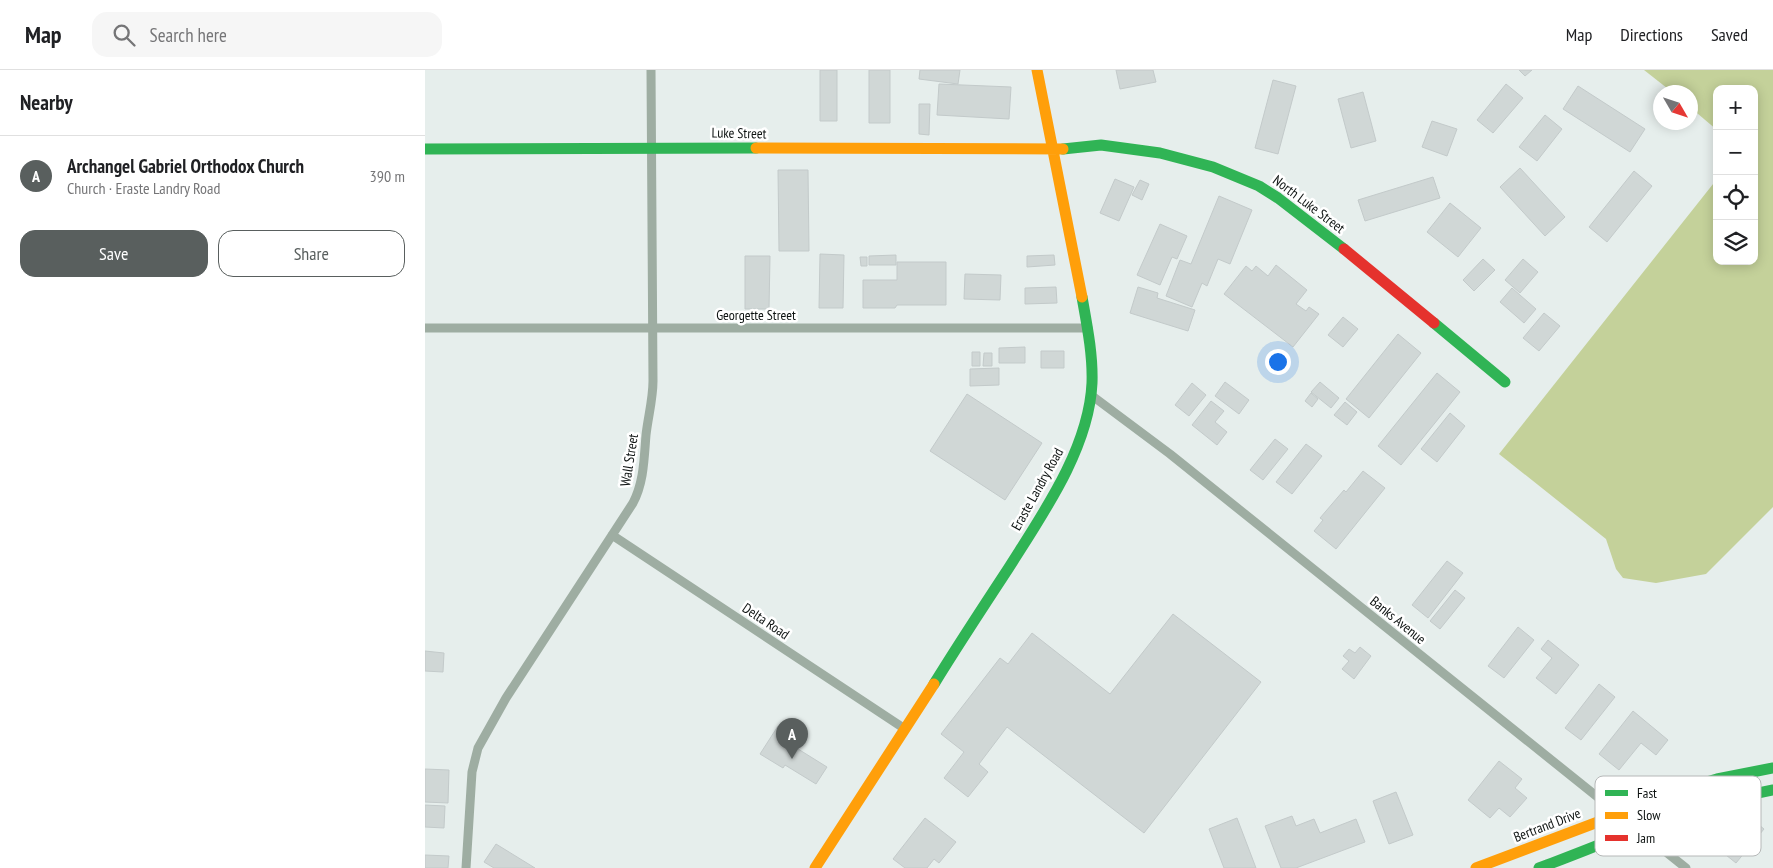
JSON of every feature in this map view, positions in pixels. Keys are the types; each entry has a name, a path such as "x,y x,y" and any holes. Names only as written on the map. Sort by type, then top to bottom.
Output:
{"street":[{"name":"Wall Street","path":"466,868 471,781 478,748 506,698 633,504 642,478 653,394 651,70"},
{"name":"Eraste Landry Road","path":"815,868 1034,528 1073,459 1088,412 1092,372 1087,328 1037,70"},
{"name":"North Luke Street","path":"1053,150 1101,145 1160,153 1213,166 1259,186 1339,245 1505,382"},
{"name":"Luke Street","path":"425,149 652,147 1053,150"},
{"name":"Georgette Street","path":"425,328 1087,328"},
{"name":"Banks Avenue","path":"1091,395 1170,454 1595,796"},
{"name":"Delta Road","path":"612,535 905,729"},
{"name":"Bertrand Drive","path":"1736,776 1773,768"},
{"name":"Bertrand Drive","path":"1476,868 1595,823"},
{"path":"1539,868 1595,847"},
{"name":"Banks Avenue","path":"1671,856 1686,868"}],"green space":[{"path":"1644,70 1773,70 1773,507 1706,574 1656,583 1623,578 1616,569 1606,539 1499,454 1713,184 1713,265 1758,265 1758,85 1713,85 1713,127 1698,114 1698,85 1663,85"}],"building":[{"path":"820,70 837,70 837,121 820,121"},
{"path":"869,70 890,70 890,123 869,123"},
{"path":"920,70 960,70 958,84 919,79"},
{"path":"1116,70 1153,70 1156,82 1120,89"},
{"path":"1519,70 1532,70 1525,76"},
{"path":"1273,80 1296,86 1278,154 1255,148"},
{"path":"939,84 1011,87 1009,119 937,115"},
{"path":"1506,84 1523,98 1493,133 1477,120"},
{"path":"1578,86 1645,129 1630,152 1563,109"},
{"path":"1363,92 1376,141 1351,148 1338,99"},
{"path":"919,104 930,104 929,135 919,134"},
{"path":"1545,115 1562,129 1537,161 1519,147"},
{"path":"1432,121 1457,129 1447,156 1422,147"},
{"path":"1520,168 1565,217 1545,236 1500,187"},
{"path":"778,170 808,170 809,251 779,251"},
{"path":"1634,171 1652,186 1607,242 1589,227"},
{"path":"1433,177 1440,198 1365,221 1358,200"},
{"path":"1115,179 1134,187 1119,221 1100,213"},
{"path":"1140,180 1149,184 1142,200 1132,195"},
{"path":"1219,196 1252,210 1230,264 1218,259 1207,286 1202,283 1192,307 1166,296 1180,260 1191,264"},
{"path":"1450,203 1481,228 1458,257 1427,232"},
{"path":"1160,224 1187,236 1177,259 1172,257 1160,285 1137,275"},
{"path":"820,254 844,255 843,308 819,308"},
{"path":"896,255 896,265 869,265 869,256"},
{"path":"1054,255 1055,265 1027,267 1027,256"},
{"path":"745,256 770,256 769,309 745,309"},
{"path":"860,257 867,257 867,266 861,266"},
{"path":"1483,259 1495,270 1474,291 1463,280"},
{"path":"1523,259 1538,272 1520,293 1505,280"},
{"path":"897,262 946,262 946,305 897,305 895,308 863,308 863,280 897,280"},
{"path":"1276,265 1307,290 1296,304 1306,311 1309,307 1319,314 1293,347 1224,294 1246,266 1252,271 1256,266 1268,276"},
{"path":"965,274 1001,275 1000,300 964,299"},
{"path":"1056,287 1057,303 1025,304 1025,288"},
{"path":"1138,287 1158,293 1157,298 1195,310 1188,331 1130,313"},
{"path":"1512,288 1536,309 1524,323 1500,302"},
{"path":"1544,313 1560,326 1539,351 1523,338"},
{"path":"1343,317 1358,329 1343,347 1328,335"},
{"path":"1398,334 1421,353 1369,418 1346,399"},
{"path":"1025,347 1025,363 999,363 999,348"},
{"path":"1041,351 1064,351 1064,368 1041,368"},
{"path":"972,352 980,352 980,366 972,366"},
{"path":"984,353 992,353 992,366 983,366"},
{"path":"999,368 999,385 970,386 970,369"},
{"path":"1437,373 1460,392 1401,465 1378,446"},
{"path":"1225,382 1249,400 1239,414 1215,396"},
{"path":"1320,382 1339,398 1331,408 1311,392"},
{"path":"1192,383 1206,395 1189,416 1175,405"},
{"path":"1311,393 1318,399 1312,407 1305,401"},
{"path":"967,394 1042,443 1005,500 930,451"},
{"path":"1211,401 1224,411 1215,422 1227,432 1217,445 1192,425"},
{"path":"1345,402 1357,412 1347,425 1334,415"},
{"path":"1450,413 1465,426 1437,462 1421,449"},
{"path":"1275,439 1288,449 1263,480 1250,470"},
{"path":"1306,444 1322,456 1292,494 1276,482"},
{"path":"1363,471 1385,488 1336,549 1314,531 1323,520 1320,518 1344,490 1346,492"},
{"path":"1447,561 1463,573 1428,618 1412,605"},
{"path":"1455,590 1465,598 1440,629 1430,621"},
{"path":"1173,614 1261,682 1144,833 1007,727 979,764 988,772 968,797 944,778 964,752 941,734 1000,658 1008,664 1032,633 1110,694"},
{"path":"1518,627 1534,640 1504,678 1488,666"},
{"path":"1548,640 1579,665 1556,694 1536,678 1552,658 1541,649"},
{"path":"1360,647 1371,656 1354,679 1342,669 1349,661 1343,656 1349,649 1355,653"},
{"path":"425,651 444,653 443,672 425,671"},
{"path":"1599,684 1615,697 1581,740 1565,728"},
{"path":"1633,711 1668,740 1656,755 1641,743 1619,770 1599,754"},
{"path":"778,726 795,737 790,744 827,767 816,784 785,765 783,768 760,754"},
{"path":"1499,761 1522,779 1515,788 1527,798 1510,817 1499,808 1490,818 1468,800"},
{"path":"425,769 449,770 448,803 425,802"},
{"path":"1396,792 1413,835 1389,844 1373,801"},
{"path":"425,805 445,806 444,828 425,827"},
{"path":"1292,816 1296,826 1314,819 1320,833 1356,819 1365,842 1296,868 1281,868 1265,826"},
{"path":"925,818 956,842 939,863 934,859 927,868 905,868 893,859"},
{"path":"1237,818 1256,868 1224,868 1209,829"},
{"path":"496,844 535,868 494,868 484,862"},
{"path":"425,855 449,856 448,868 425,868"},
{"path":"1727,856 1742,856 1736,863"}],"traffic: fast":[{"path":"1063,149 1101,145 1160,153 1213,167 1259,186 1278,198 1344,249"},
{"path":"425,149 756,148"},
{"path":"934,684 1049,504 1073,457 1089,408 1092,383 1092,362 1082,297"},
{"path":"1434,323 1505,382"},
{"path":"1732,776 1773,768"},
{"path":"1761,792 1773,790"},
{"path":"1539,868 1595,847"}],"traffic: slow":[{"path":"1037,70 1082,297"},
{"path":"756,148 1063,149"},
{"path":"815,868 934,684"},
{"path":"1476,868 1595,823"}],"traffic: jam":[{"path":"1344,249 1434,323"}],"place":[{"name":"Archangel Gabriel Orthodox Church","path":"792,759"}]}
